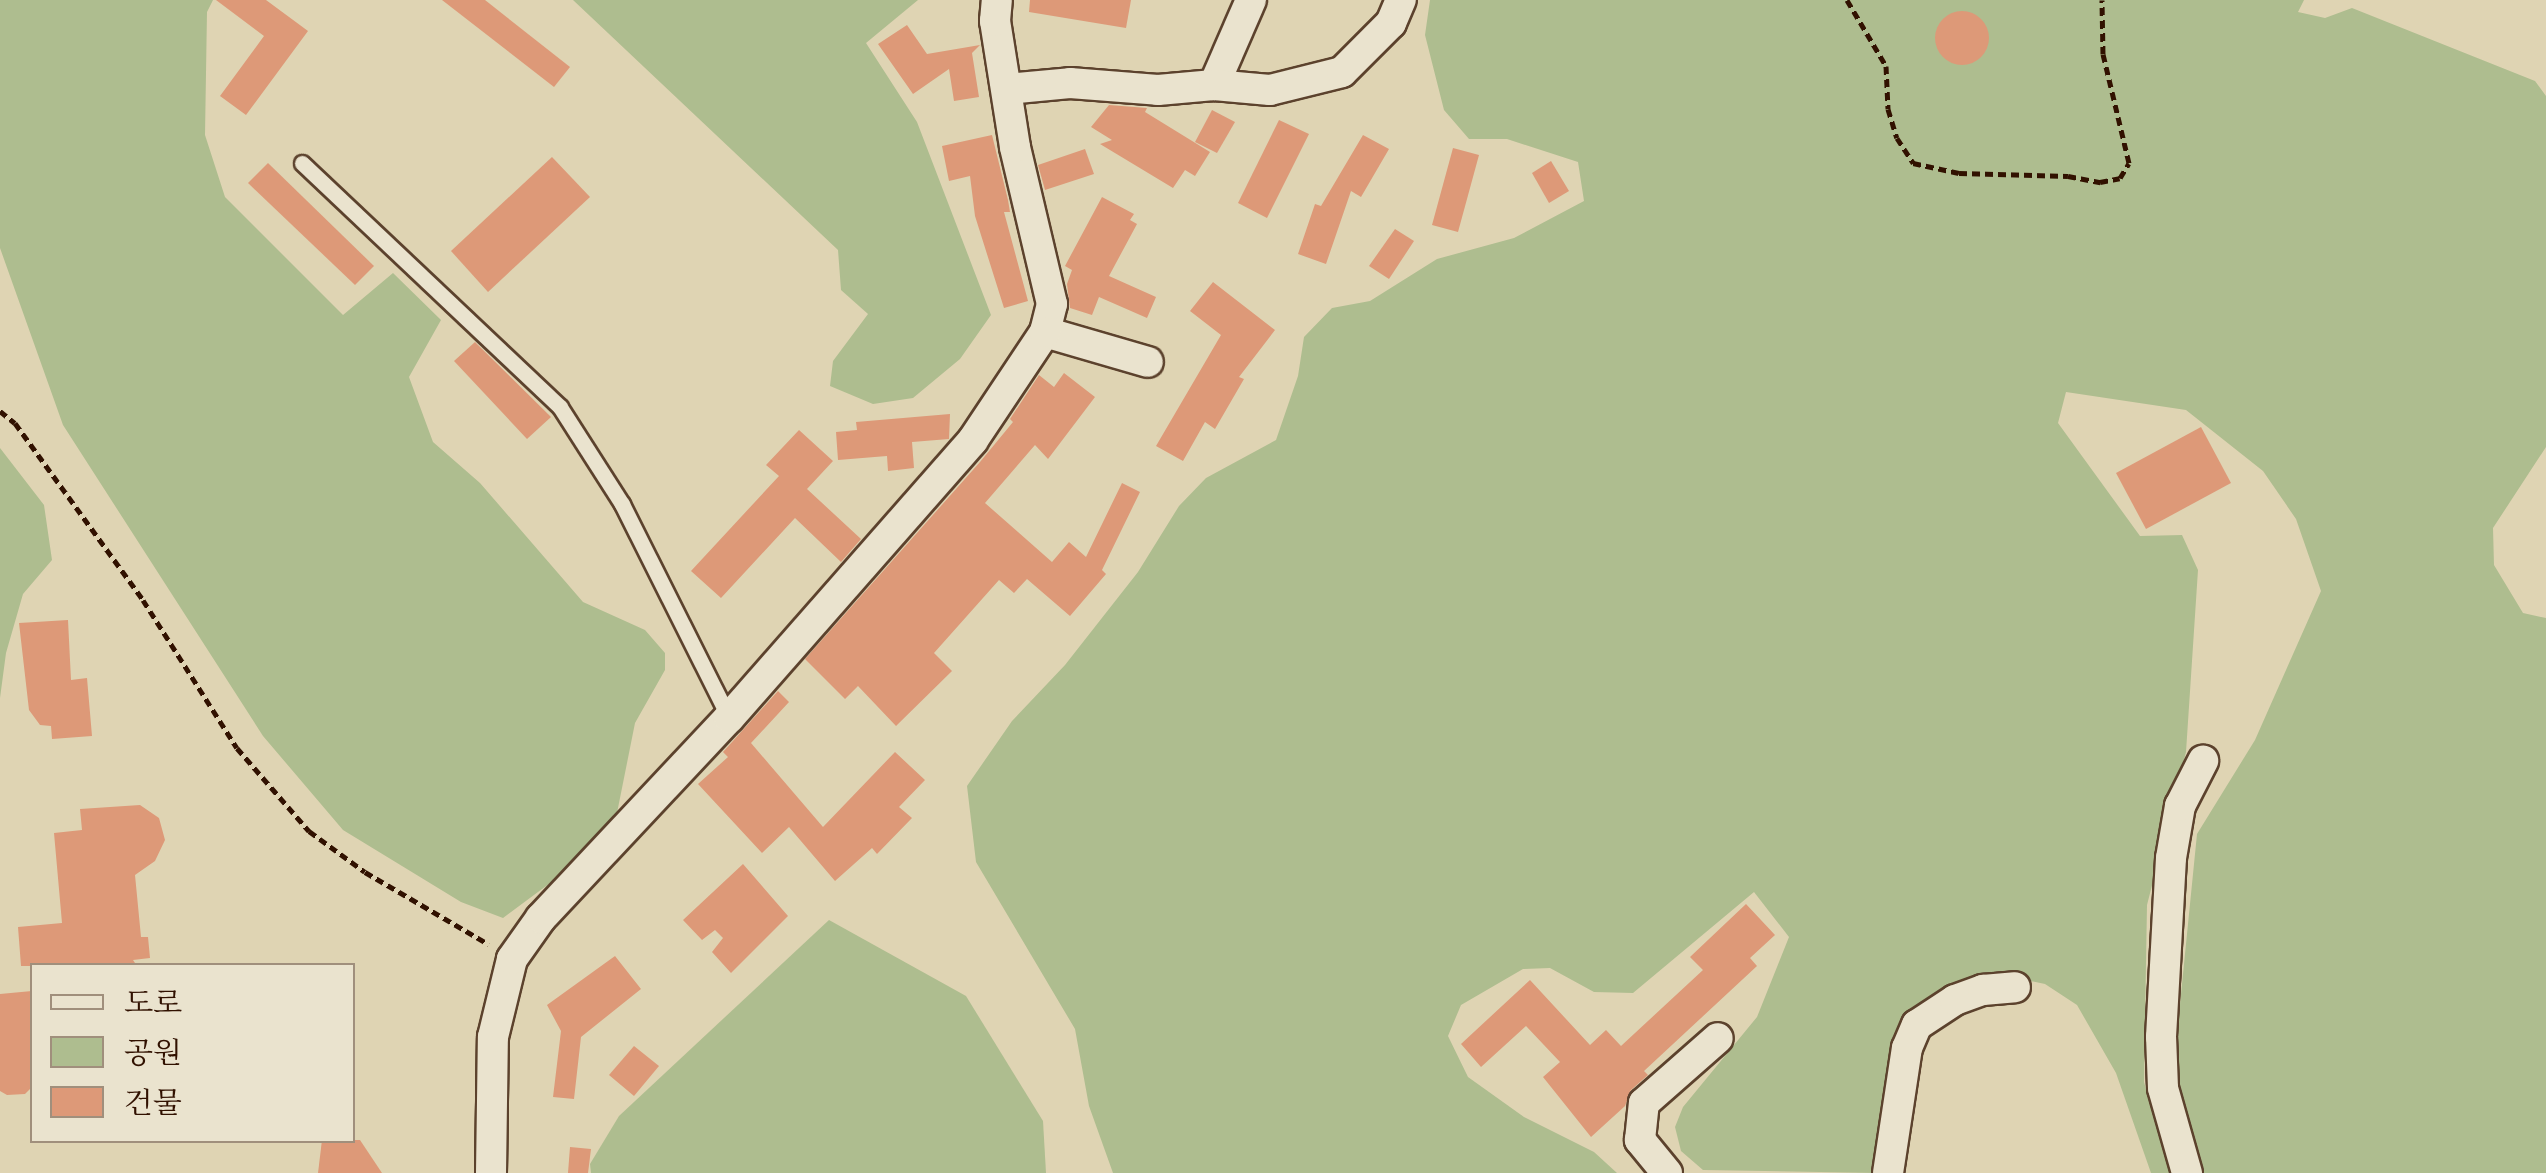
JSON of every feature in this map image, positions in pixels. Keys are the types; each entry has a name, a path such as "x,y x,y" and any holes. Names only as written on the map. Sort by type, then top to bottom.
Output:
{"street":[{"path":"491,1173 493,1038 512,959 541,918 730,718 972,440 1045,332 1052,304 1015,147 995,21 997,0"},
{"path":"1214,85 1251,0"},
{"path":"1007,89 1070,83 1158,90 1214,85 1270,90 1342,72 1391,23 1400,0"},
{"path":"1045,332 1148,362"},
{"path":"2187,1173 2163,1088 2161,1038 2172,858 2180,806 2203,761"},
{"path":"1888,1173 1907,1048 1917,1025 1955,1000 1983,990 2014,988"},
{"path":"1667,1173 1640,1140 1644,1104 1718,1038"}],"lane":[{"path":"302,163 560,407 622,504 730,718"}],"path":[{"path":"1847,0 1886,66 1888,109 1897,138 1913,163 1959,173 2068,176 2100,182 2120,178 2129,163 2103,54 2102,0"},
{"path":"0,411 16,423 144,600 237,748 309,831 365,872 512,959"}],"green space":[{"path":"0,0 213,0 207,12 205,135 225,197 343,315 393,273 441,320 409,377 433,442 480,483 583,602 645,630 665,653 665,670 635,723 617,813 569,869 503,918 461,902 343,830 263,736 63,425 0,248"},
{"path":"573,0 918,0 866,43 917,122 991,315 960,359 913,398 873,404 830,386 833,361 868,314 841,290 838,250"},
{"path":"1430,0 2304,0 2298,12 2325,18 2352,8 2535,81 2546,96 2546,447 2493,528 2494,565 2523,613 2546,618 2546,1173 2201,1173 2174,1064 2197,834 2255,740 2321,591 2296,519 2263,471 2186,410 2066,392 2058,423 2140,536 2182,535 2198,570 2186,752 2147,905 2144,1082 2170,1173 2151,1173 2116,1073 2077,1005 2045,984 2007,976 1934,999 1876,1173 1703,1170 1681,1151 1675,1127 1683,1107 1757,1017 1789,937 1754,892 1633,993 1594,992 1550,968 1523,969 1461,1005 1448,1036 1468,1077 1524,1117 1594,1152 1617,1173 1113,1173 1089,1106 1075,1029 976,862 967,786 1012,721 1065,665 1138,572 1179,506 1206,478 1276,440 1298,376 1304,337 1332,308 1370,301 1437,259 1514,238 1584,201 1578,162 1507,139 1469,139 1444,110 1425,35"},
{"path":"0,448 44,505 52,560 23,594 6,653 0,698"},
{"path":"829,920 966,996 1043,1121 1046,1173 591,1173 590,1164 619,1116"}],"building":[{"path":"216,0 266,0 308,31 246,115 220,96 264,36"},
{"path":"442,0 485,0 570,67 554,87"},
{"path":"1030,0 1131,0 1126,28 1029,12"},
{"path":"1962,11 1981,19 1989,38 1981,57 1962,65 1943,57 1935,38 1943,19"},
{"path":"907,25 927,54 980,45 972,53 979,97 954,101 949,69 913,94 878,44"},
{"path":"1109,105 1147,108 1145,112 1210,152 1195,176 1185,170 1173,188 1100,144 1112,140 1091,127"},
{"path":"1212,110 1235,122 1217,153 1195,142"},
{"path":"1279,120 1309,134 1267,218 1238,203"},
{"path":"992,135 1010,212 1004,212 1028,301 1004,308 975,216 970,176 949,181 942,146"},
{"path":"1363,135 1389,149 1361,197 1351,191 1326,264 1298,254 1315,204 1321,206"},
{"path":"1453,148 1479,155 1458,232 1432,225"},
{"path":"1085,149 1094,174 1045,190 1038,165"},
{"path":"552,157 590,197 488,292 451,251"},
{"path":"1551,161 1569,191 1549,203 1532,173"},
{"path":"268,163 374,266 355,285 248,183"},
{"path":"1102,197 1134,214 1130,220 1137,224 1109,276 1156,297 1147,318 1099,297 1092,315 1070,308 1067,284 1072,270 1065,266"},
{"path":"1395,229 1414,241 1389,279 1369,266"},
{"path":"1213,282 1275,330 1239,377 1244,379 1215,429 1205,422 1183,461 1156,446 1221,335 1190,311"},
{"path":"475,342 551,417 527,439 454,361"},
{"path":"1064,373 1095,397 1048,459 1035,445 985,503 1052,562 1069,542 1086,557 1122,483 1140,492 1102,570 1106,574 1070,616 1027,579 1014,593 999,580 934,653 952,671 896,726 858,686 845,699 805,659 1013,422 1010,419 1039,375 1054,387"},
{"path":"950,414 949,439 912,442 914,468 888,471 887,456 838,460 836,432 857,430 856,422"},
{"path":"2201,427 2231,483 2146,529 2116,473"},
{"path":"799,430 833,461 807,489 861,539 841,562 795,518 721,598 691,571 779,476 766,465"},
{"path":"68,620 71,680 87,678 92,736 52,739 51,726 40,725 29,710 19,623"},
{"path":"778,691 789,702 751,743 823,827 895,752 925,780 899,807 912,818 877,854 872,848 835,881 789,827 762,853 698,784 728,757 723,752"},
{"path":"140,805 159,818 165,840 155,861 135,875 141,937 148,937 150,958 133,960 135,963 21,966 18,927 62,923 54,833 82,830 80,809"},
{"path":"743,864 788,916 731,973 712,952 723,938 715,930 702,940 683,920"},
{"path":"1746,904 1775,935 1750,958 1757,966 1644,1071 1648,1075 1631,1090 1625,1106 1591,1137 1543,1077 1560,1062 1526,1026 1481,1067 1461,1044 1530,980 1590,1045 1606,1030 1621,1046 1703,970 1690,957"},
{"path":"615,956 641,989 581,1037 574,1099 553,1097 561,1031 547,1005"},
{"path":"30,991 30,1089 25,1094 7,1095 0,1091 0,994"},
{"path":"634,1046 659,1066 634,1096 609,1075"},
{"path":"360,1140 382,1173 318,1173 322,1143"},
{"path":"570,1147 591,1149 588,1173 568,1173"}]}
